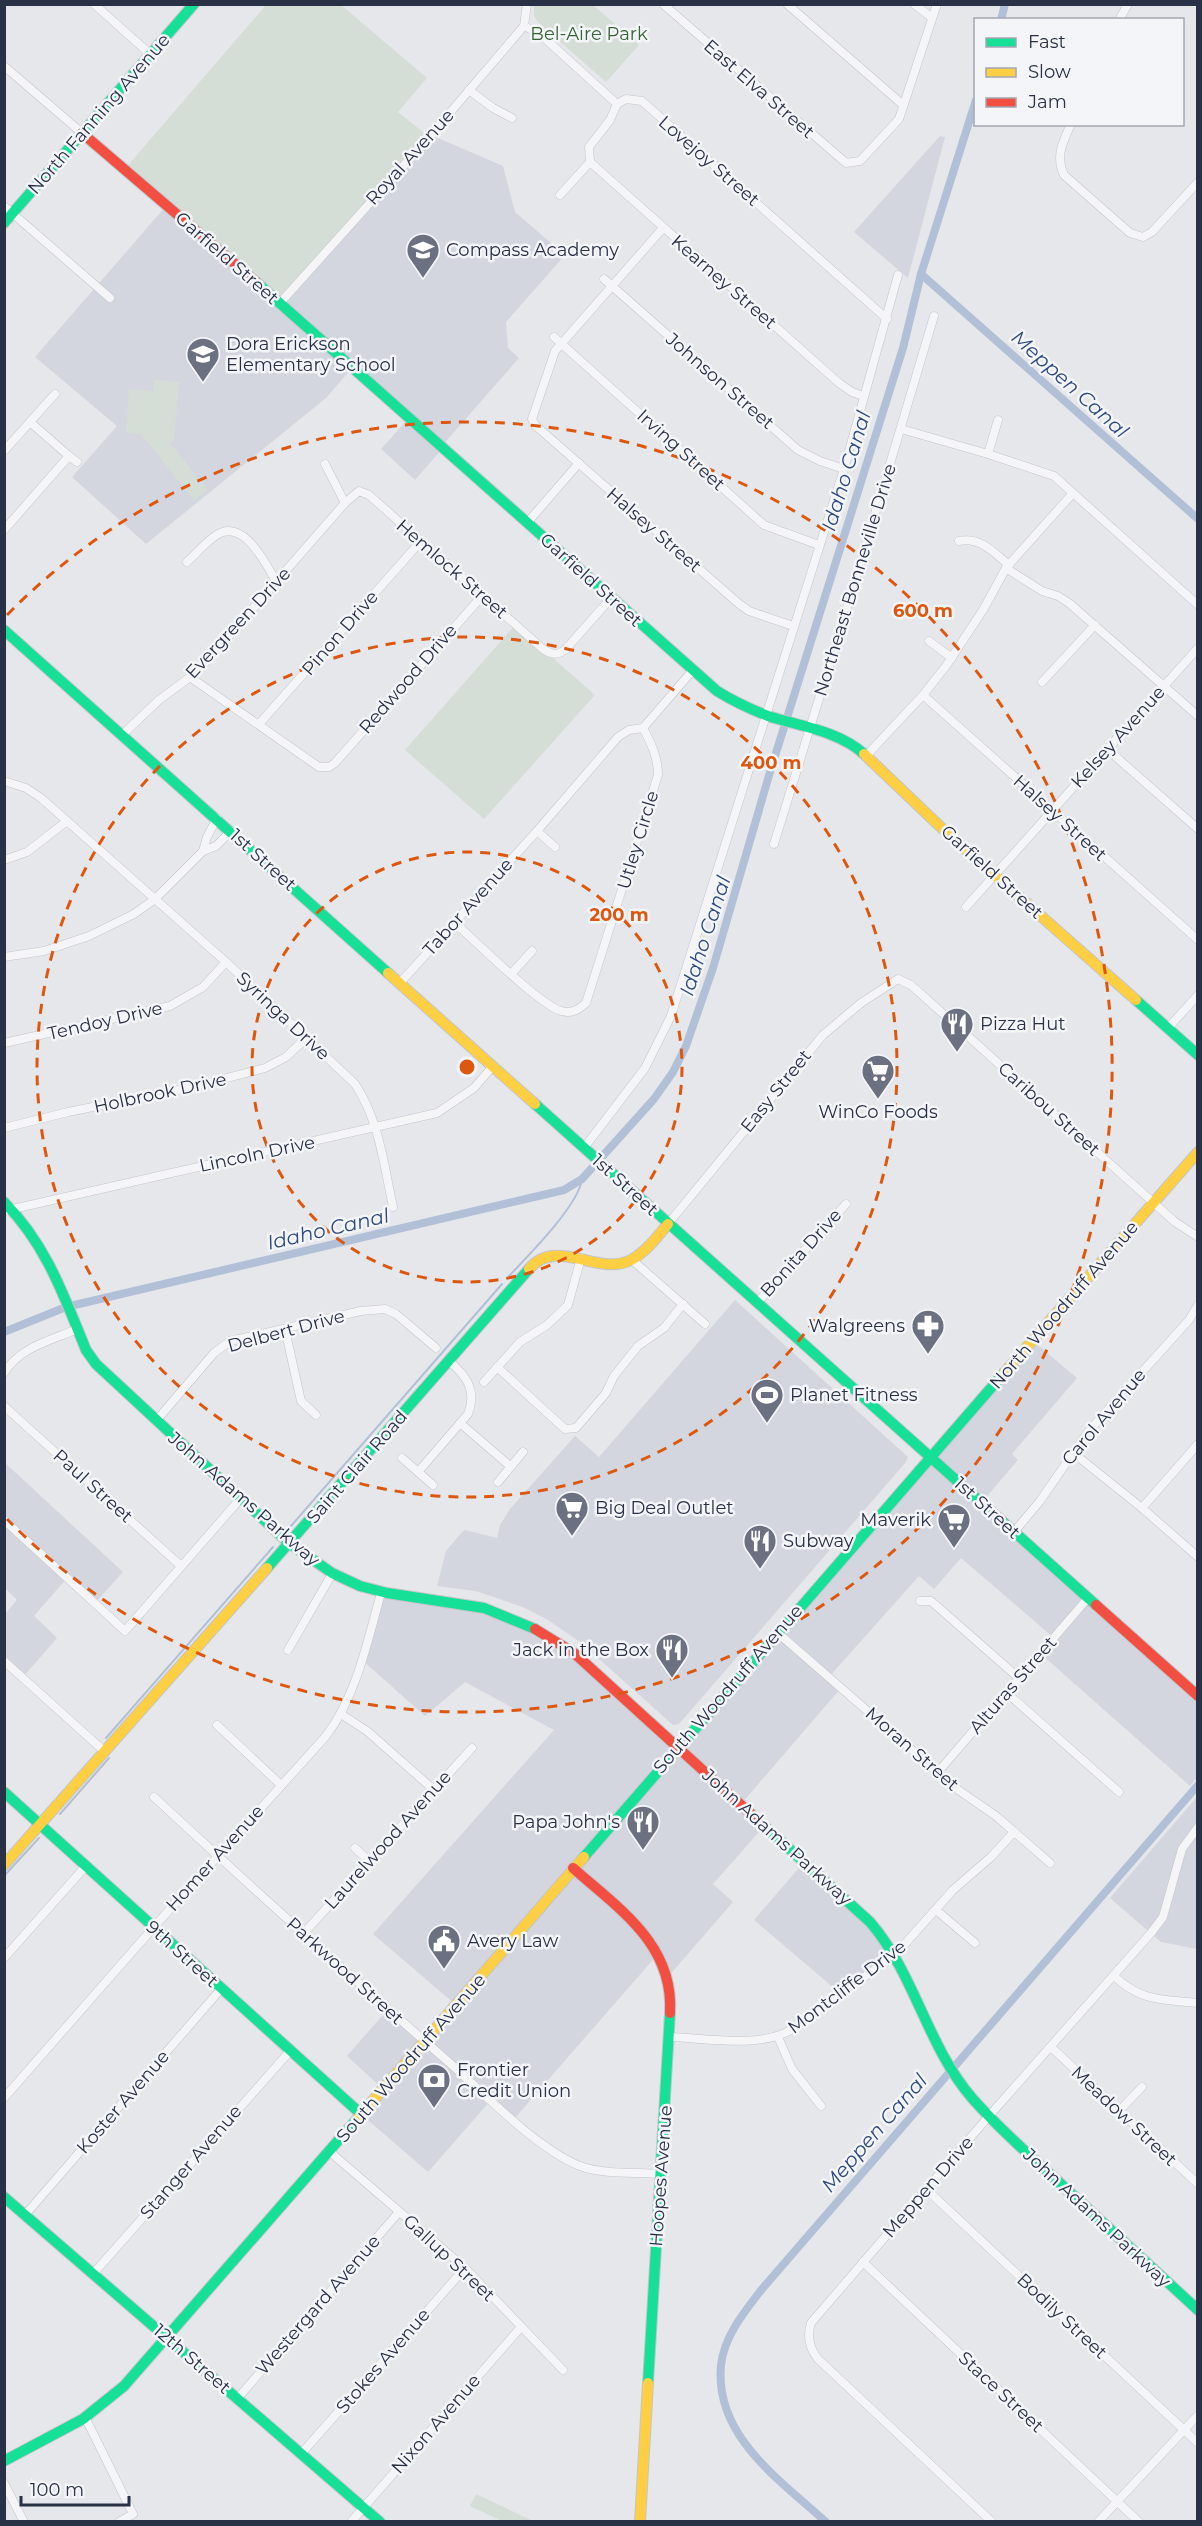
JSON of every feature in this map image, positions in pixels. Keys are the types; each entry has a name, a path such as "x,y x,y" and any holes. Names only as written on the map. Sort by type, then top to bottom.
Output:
{"street":[{"path":"94,4 150,54"},
{"name":"North Fanning Avenue","path":"4,223 9,209 82,133 194,4"},
{"path":"527,4 524,26 540,34 617,104 610,120 589,147 590,162 560,195"},
{"name":"East Elva Street","path":"663,4 846,163 860,161 898,119 902,104"},
{"path":"787,4 902,104 937,4"},
{"path":"914,4 931,17"},
{"path":"1120,18 1128,4"},
{"name":"Royal Avenue","path":"280,303 524,26"},
{"name":"Garfield Street","path":"4,66 280,303 693,670 728,699 766,715 838,737 866,756 948,834 1197,1055"},
{"path":"469,90 493,108 512,118"},
{"name":"Lovejoy Street","path":"617,104 626,99 642,101 887,319"},
{"path":"1070,126 1059,155 1059,163 1064,175 1130,233 1143,237 1152,232 1197,182"},
{"name":"Kearney Street","path":"590,162 839,383 863,396"},
{"path":"9,209 110,298"},
{"path":"562,344 663,228"},
{"path":"587,1151 645,1068 668,1025 844,469 898,275"},
{"name":"Johnson Street","path":"604,279 798,450 844,469"},
{"name":"Northeast Bonneville Drive","path":"774,844 902,429 934,316"},
{"name":"Irving Street","path":"554,337 764,525 819,545"},
{"name":"Halsey Street","path":"562,344 555,351 533,412 532,419 536,424 738,603 749,611 793,626"},
{"path":"4,451 55,394"},
{"path":"988,454 998,420"},
{"path":"30,422 77,462"},
{"path":"902,429 1054,476 1197,604"},
{"path":"4,530 69,456"},
{"path":"325,464 345,503"},
{"path":"527,523 579,464"},
{"name":"Hemlock Street","path":"345,503 356,493 362,491 550,653 560,653 611,598"},
{"path":"866,756 923,696 952,658 1008,567 1073,493"},
{"name":"Evergreen Drive","path":"123,734 159,700 190,677 345,503"},
{"path":"187,562 214,537 221,533 234,533 250,541 276,581"},
{"path":"959,541 971,539 984,544 1008,567 1042,591 1058,596 1069,603 1197,716"},
{"name":"Pinon Drive","path":"259,724 421,541"},
{"name":"Redwood Drive","path":"259,724 319,767 329,767 335,763 482,596"},
{"name":"1st Street","path":"4,621 54,672"},
{"path":"1042,682 1095,625"},
{"name":"1st Street","path":"4,630 218,818 668,1224 1197,1696"},
{"path":"929,640 952,658"},
{"name":"Kelsey Avenue","path":"966,907 1197,648"},
{"name":"Tabor Avenue","path":"400,983 618,737 629,730 644,728 693,670"},
{"path":"190,677 259,724"},
{"name":"Halsey Street","path":"923,696 1197,940"},
{"name":"Utley Circle","path":"454,922 555,1009 575,1011 586,1003 658,775 654,748 644,728"},
{"path":"1107,749 1197,829"},
{"path":"4,781 26,788 67,821 27,852 4,860"},
{"path":"203,851 207,837 218,818"},
{"name":"Syringa Drive","path":"67,821 226,962 355,1084 366,1100 375,1129 393,1207"},
{"path":"4,957 44,951 90,936 134,914 155,899 203,851 216,846 231,831"},
{"path":"537,831 555,847"},
{"path":"512,973 532,951"},
{"name":"Tendoy Drive","path":"4,1043 170,1006 202,987 226,962"},
{"name":"Caribou Street","path":"902,980 911,985 1185,1230 1197,1237"},
{"name":"Easy Street","path":"668,1224 823,1035 861,1003 889,984 902,980"},
{"path":"1168,1028 1197,995"},
{"name":"Holbrook Drive","path":"4,1128 68,1112 193,1087 265,1068 286,1057 306,1038"},
{"name":"Lincoln Drive","path":"7,1207 375,1129 437,1113 474,1088 493,1066"},
{"name":"North Woodruff Avenue","path":"930,1458 1197,1152"},
{"name":"Bonita Drive","path":"757,1303 846,1204"},
{"name":"John Adams Parkway","path":"7,1207 45,1252 77,1329 96,1364 289,1543 332,1574 381,1593 468,1605 531,1625 574,1653 870,1922 895,1954 915,1990 951,2069 989,2116 1197,2310"},
{"path":"668,1224 644,1251 631,1259 705,1324"},
{"name":"Saint Clair Road","path":"4,1864 534,1263 552,1254 609,1265 620,1264 631,1259"},
{"path":"484,1382 520,1342 547,1325 568,1305 581,1258"},
{"path":"497,1367 565,1428 576,1428 606,1393 615,1376 638,1347 664,1328 683,1304"},
{"name":"Carol Avenue","path":"1014,1532 1040,1501 1072,1452 1189,1320 1197,1305"},
{"name":"Delbert Drive","path":"156,1421 214,1353 230,1341 361,1311 385,1309 396,1314 436,1348"},
{"path":"4,1373 22,1353 77,1329"},
{"path":"285,1329 301,1401 316,1416"},
{"path":"418,1472 468,1414 472,1393 466,1377 449,1361"},
{"name":"Paul Street","path":"4,1406 181,1566"},
{"path":"460,1423 510,1466"},
{"path":"1142,1508 1197,1444"},
{"path":"498,1482 523,1452"},
{"path":"1072,1452 1142,1508 1197,1557"},
{"path":"402,1458 433,1485"},
{"name":"South Woodruff Avenue","path":"4,2461 85,2417 115,2396 425,2042 678,1746 930,1458"},
{"path":"4,1520 125,1631 240,1499"},
{"path":"288,1650 332,1574"},
{"name":"Homer Avenue","path":"4,2098 326,1736 341,1714 358,1672 381,1593"},
{"name":"Alturas Street","path":"938,1772 1088,1598"},
{"path":"920,1601 931,1601 1020,1679"},
{"name":"Moran Street","path":"778,1633 938,1772 1050,1863"},
{"path":"4,1660 104,1751"},
{"path":"1007,1693 1119,1792"},
{"path":"341,1714 367,1731 433,1789"},
{"path":"217,1725 282,1785"},
{"name":"Laurelwood Avenue","path":"303,1933 472,1748"},
{"name":"9th Street","path":"4,1792 361,2114"},
{"name":"Parkwood Street","path":"154,1797 425,2042 560,2156 581,2166 594,2169 661,2174"},
{"name":"Meppen Drive","path":"992,2522 812,2352 809,2339 811,2322 1163,1917 1182,1849 1197,1827"},
{"name":"Montcliffe Drive","path":"670,2037 754,2040 778,2037 789,2031 895,1954 953,1890 992,1857 1014,1832"},
{"path":"354,1848 370,1862"},
{"path":"4,1958 85,1867"},
{"name":"Hoopes Avenue","path":"573,1868 642,1930 663,1962 669,1985 670,2037 640,2522"},
{"path":"936,1910 975,1943"},
{"path":"1114,1976 1128,1989 1140,1995 1197,2003"},
{"name":"Koster Avenue","path":"25,2215 221,1989"},
{"path":"778,2037 792,2069 821,2106"},
{"name":"Meadow Street","path":"1051,2047 1197,2184"},
{"name":"Stanger Avenue","path":"93,2274 290,2051"},
{"path":"1120,2110 1142,2087"},
{"name":"Gallup Street","path":"330,2151 465,2268 563,2370"},
{"name":"Bodily Street","path":"926,2188 1197,2443"},
{"name":"12th Street","path":"4,2197 380,2522"},
{"name":"Westergard Avenue","path":"237,2399 399,2212"},
{"name":"Stace Street","path":"863,2262 1139,2522"},
{"name":"Stokes Avenue","path":"301,2454 465,2268"},
{"name":"Nixon Avenue","path":"351,2522 521,2327"},
{"path":"1098,2522 1197,2415"},
{"path":"85,2417 133,2514 119,2522"},
{"path":"4,2483 24,2522"}],"shaded area":[{"path":"431,135 503,166 515,212 565,255 506,322 508,348 519,358 415,480 381,449 408,419 352,368 326,398 146,544 72,477 117,426 35,357 166,206"},
{"path":"940,136 945,137 908,278 854,232"},
{"path":"735,1300 908,1457 679,1724 673,1725 580,1642 548,1620 525,1608 475,1591 437,1586 446,1551 462,1532 465,1530 497,1538 500,1525 510,1509 575,1436 599,1457"},
{"path":"1032,1340 1077,1378 1012,1454 1018,1460 981,1503 1197,1696 1197,1777 1190,1786 1041,1654 1054,1638 961,1558 934,1589 919,1576 829,1677 841,1688 742,1803 765,1825 713,1884 733,1902 667,1978 658,1954 514,2119 491,2100 428,2172 361,2114 383,2089 347,2056 388,2009 425,2042 456,2005 373,1934 554,1730 465,1682 425,1716 362,1660 381,1593 468,1605 543,1633 678,1746"},
{"path":"4,1462 123,1572 95,1603 67,1578 34,1616 57,1638 23,1677 5,1661 5,1614 17,1600 5,1588"},
{"path":"1197,1797 1197,1949 1161,1942 1110,1898"},
{"path":"804,1862 895,1955 841,1994 754,1920"}],"green space":[{"path":"266,5 341,5 427,78 398,112 429,137 280,303 124,170"},
{"name":"Bel-Aire Park","path":"534,5 593,5 639,45 606,82 538,22 534,16"},
{"path":"154,380 179,382 174,440 170,443 208,490 194,500 141,434 126,433 129,389 153,391"},
{"path":"515,625 595,695 484,819 405,750"},
{"path":"476,2494 533,2521 502,2521 470,2506"}],"waterway":[{"name":"Idaho Canal","path":"1002,18 1005,4"},
{"name":"Idaho Canal","path":"4,1332 66,1307 564,1190 582,1179 654,1099 673,1072 686,1046 713,968 770,772 903,348 921,274 974,106"},
{"name":"Meppen Canal","path":"921,274 1198,519"},
{"path":"507,1278 562,1216 579,1190 582,1179"},
{"path":"291,1526 502,1284"},
{"path":"106,1738 273,1547"},
{"path":"60,1814 109,1758"},
{"name":"Meppen Canal","path":"826,2522 771,2473 739,2435 728,2414 722,2390 721,2365 731,2334 762,2289 1198,1785"},
{"path":"4,1876 39,1838"}],"traffic: fast":[{"path":"4,223 194,4"},
{"path":"256,282 717,691 768,716 818,730 843,740 864,754"},
{"path":"4,630 388,973"},
{"path":"1136,1000 1198,1055"},
{"path":"535,1104 1096,1605"},
{"path":"4,1202 19,1218 43,1253 86,1350 96,1364 289,1543 332,1573 360,1586 387,1593 484,1608 535,1629"},
{"path":"267,1568 529,1269"},
{"path":"584,1857 1004,1373"},
{"path":"4,1792 361,2114"},
{"path":"762,1824 870,1922 899,1964 943,2056 972,2098 1017,2144 1198,2310"},
{"path":"648,2383 670,2013"},
{"path":"4,2461 83,2419 124,2386 357,2119"},
{"path":"4,2197 380,2522"}],"traffic: slow":[{"path":"864,754 948,834 1136,1000"},
{"path":"388,973 535,1104"},
{"path":"1004,1373 1198,1152"},
{"path":"529,1269 540,1260 552,1256 565,1256 605,1264 618,1264 631,1260 646,1249 668,1224"},
{"path":"4,1865 267,1568"},
{"path":"357,2119 584,1857"},
{"path":"640,2522 648,2383"}],"traffic: jam":[{"path":"82,133 256,282"},
{"path":"1096,1605 1198,1696"},
{"path":"535,1629 574,1653 762,1824"},
{"path":"573,1868 625,1914 653,1948 663,1967 669,1989 670,2013"}],"place":[{"name":"Compass Academy","path":"423,279"},
{"name":"Dora Erickson Elementary School","path":"203,383"},
{"name":"Pizza Hut","path":"957,1053"},
{"name":"WinCo Foods","path":"878,1100"},
{"name":"Walgreens","path":"928,1355"},
{"name":"Planet Fitness","path":"767,1424"},
{"name":"Big Deal Outlet","path":"572,1537"},
{"name":"Maverik","path":"954,1549"},
{"name":"Subway","path":"760,1570"},
{"name":"Jack in the Box","path":"672,1679"},
{"name":"Papa John's","path":"643,1851"},
{"name":"Avery Law","path":"444,1970"},
{"name":"Frontier Credit Union","path":"434,2109"}]}
